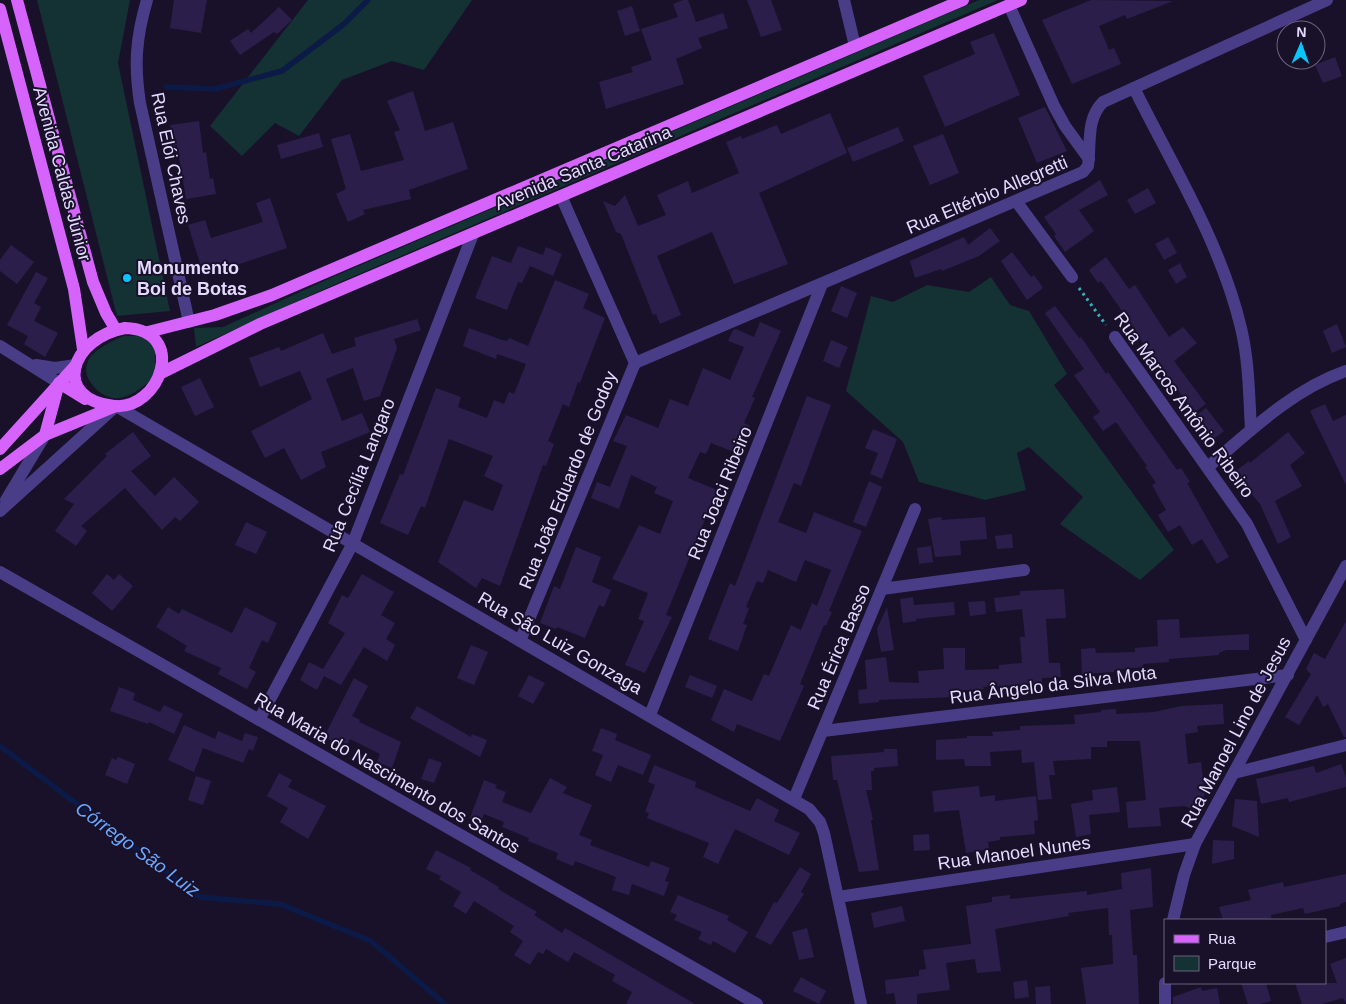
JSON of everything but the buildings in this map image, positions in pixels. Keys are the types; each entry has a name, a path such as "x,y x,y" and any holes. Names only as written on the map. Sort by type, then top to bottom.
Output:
{"main road":[{"name":"Avenida Caldas Júnior","path":"17,0 94,282 106,313 116,330"},
{"name":"Avenida Santa Catarina","path":"148,332 189,322 272,295 963,0"},
{"name":"Avenida Santa Catarina","path":"161,373 260,324 1015,2"},
{"name":"Avenida Caldas Júnior","path":"0,8 74,288 83,349"},
{"path":"0,449 76,365 83,349 100,336 116,330 138,328 148,332 155,338 160,347 161,373 155,385 147,394 128,404 116,406 45,436 0,469"},
{"path":"76,365 78,387 85,394 103,404 116,406"},
{"path":"59,383 91,403 116,406"},
{"path":"45,436 59,383"}],"street":[{"name":"Rua Elói Chaves","path":"147,0 136,50 136,77 140,103 189,322"},
{"path":"844,0 855,46"},
{"name":"Rua Eltérbio Allegretti","path":"635,363 1083,172 1088,166 1091,120 1094,111 1103,102 1327,0"},
{"path":"1015,2 1054,106 1065,126 1089,158"},
{"path":"1134,88 1194,207 1229,289 1241,328 1247,366 1251,430"},
{"name":"Rua João Eduardo de Godoy","path":"520,640 635,363 561,196"},
{"path":"1016,201 1072,277"},
{"name":"Rua Cecília Langaro","path":"259,720 353,543 472,234"},
{"name":"Rua Joaci Ribeiro","path":"650,715 822,284"},
{"name":"Rua Marcos Antônio Ribeiro","path":"1115,337 1247,524 1306,640"},
{"path":"0,346 59,383"},
{"path":"26,362 55,368 76,365"},
{"path":"1208,467 1251,430 1310,387 1346,371"},
{"path":"0,510 116,406"},
{"name":"Rua São Luiz Gonzaga","path":"116,406 809,809 820,822 861,1004"},
{"path":"0,510 45,436"},
{"name":"Rua Érica Basso","path":"794,799 915,509"},
{"name":"Rua Manoel Lino de Jesus","path":"1173,919 1184,875 1195,844 1346,566"},
{"path":"882,589 1024,570"},
{"name":"Rua Maria do Nascimento dos Santos","path":"0,572 758,1004"},
{"name":"Rua Ângelo da Silva Mota","path":"823,731 1288,675"},
{"path":"1234,773 1346,746"},
{"name":"Rua Manoel Nunes","path":"838,897 1195,844"},
{"path":"1326,937 1346,932"},
{"path":"1165,1004 1166,984"}],"path":[{"name":"Rua Marcos Antônio Ribeiro","path":"1072,277 1115,337"}],"green space":[{"path":"37,0 130,0 118,63 170,311 117,316"},
{"path":"308,0 472,0 424,70 392,61 342,80 299,136 275,123 242,156 210,126"},
{"path":"979,0 998,0 338,283 196,347 194,328 223,327 335,276"},
{"path":"991,277 1010,305 1029,311 1067,374 1054,385 1174,550 1140,580 1060,524 1083,497 1029,447 1017,453 1026,490 985,500 919,482 903,442 846,391 871,296 893,302 927,285 969,292"},
{"path":"124,336 144,336 155,345 156,376 131,394 125,397 113,398 103,394 93,386 87,374 86,366 94,353 108,343"}],"waterway":[{"path":"167,87 215,89 282,71 344,24 368,0"},
{"name":"Córrego São Luiz","path":"0,746 200,897 280,904 371,941 445,1004"}],"place":[{"name":"Monumento Boi de Botas","path":"127,278"}]}
